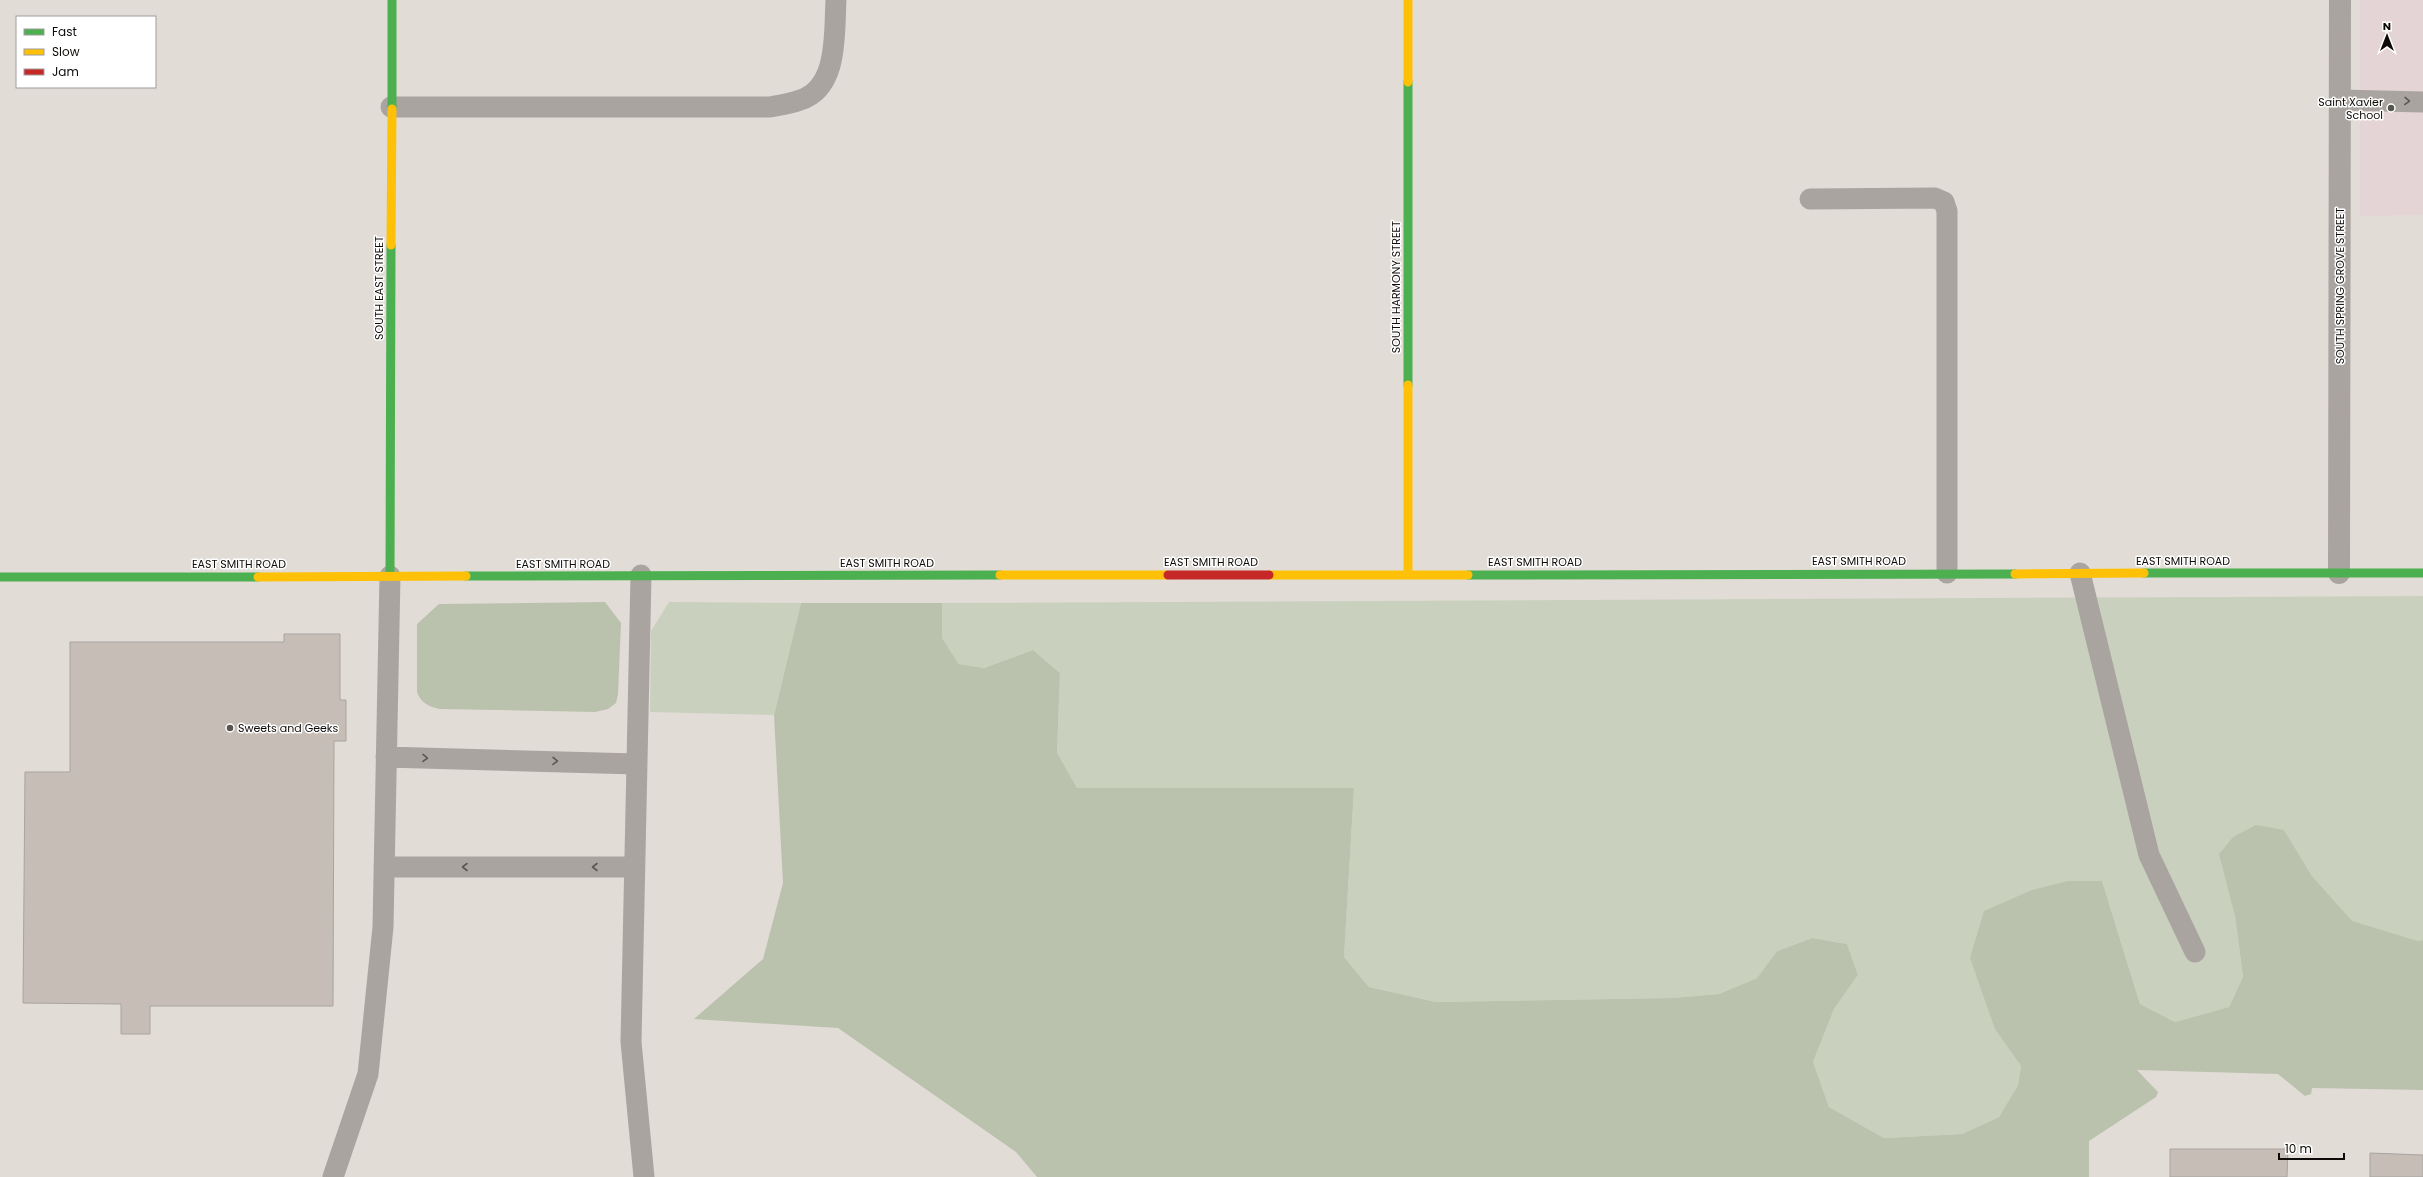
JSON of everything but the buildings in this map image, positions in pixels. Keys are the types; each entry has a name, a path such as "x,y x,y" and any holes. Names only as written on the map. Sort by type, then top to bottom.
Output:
{"street":[{"name":"SOUTH EAST STREET","path":"390,576 392,0"},
{"name":"SOUTH HARMONY STREET","path":"1408,0 1408,574"},
{"name":"SOUTH SPRING GROVE STREET","path":"2339,573 2340,0"},
{"name":"EAST SMITH ROAD","path":"0,577 2423,573"}],"lane":[{"path":"392,107 770,107 801,100 816,90 826,77 831,58 836,0"},
{"path":"2340,100 2423,102"},
{"path":"1810,199 1935,198 1944,202 1947,211 1947,573"},
{"path":"2080,573 2149,855 2195,952"},
{"path":"333,1177 368,1074 383,927 390,576"},
{"path":"641,576 631,1042 644,1177"},
{"path":"386,757 636,764"},
{"path":"384,867 634,867"}],"shaded area":[{"name":"Saint Xavier School","path":"2360,0 2423,0 2423,215 2360,216"}],"green space":[{"path":"2423,596 2423,940 2418,941 2352,922 2312,876 2284,830 2235,916 2243,978 2229,1007 2175,1022 2140,1004 2102,881 1995,1028 2021,1066 2018,1085 1999,1117 1962,1134 1884,1138 1829,1107 1813,1062 1834,1009 1858,975 1847,944 1812,938 1777,951 1757,978 1719,994 1673,998 1436,1002 1369,987 1344,957 1354,788 1077,788 1057,754 1060,673 1033,650 984,668 959,664 942,638 942,603"},
{"path":"605,602 621,623 618,694 616,703 608,709 595,712 439,709 425,704 417,692 417,624 439,604"},
{"path":"669,602 801,603 774,715 650,712 651,631"},
{"path":"801,603 942,603 942,638 959,664 984,668 1033,650 1060,673 1057,753 1077,788 1354,788 1344,957 1369,987 1436,1002 1672,998 1719,994 1757,978 1777,951 1812,938 1847,944 1858,975 1834,1009 1813,1062 1829,1107 1884,1138 1962,1134 1999,1117 2018,1085 2021,1066 1995,1029 1970,958 1984,911 2032,890 2068,881 2102,881 2140,1004 2175,1022 2229,1007 2243,977 2235,916 2219,854 2233,837 2256,825 2284,830 2312,876 2352,921 2418,941 2423,940 2423,1090 2312,1088 2311,1094 2305,1096 2278,1074 2137,1070 2158,1092 2156,1097 2089,1141 2089,1177 1037,1177 1016,1152 838,1028 694,1019 763,959 783,883 774,715"}],"traffic: fast":[{"path":"392,0 392,109"},
{"path":"1408,82 1408,385"},
{"path":"390,576 391,245"},
{"path":"2144,573 2423,573"},
{"path":"1468,575 2015,574"},
{"path":"466,576 1000,575"},
{"path":"0,577 258,577"}],"traffic: slow":[{"path":"1408,0 1408,82"},
{"path":"391,245 392,109"},
{"path":"1408,385 1408,574"},
{"path":"2015,574 2144,573"},
{"path":"1000,575 1168,575"},
{"path":"1269,575 1468,575"},
{"path":"258,577 466,576"}],"traffic: jam":[{"path":"1168,575 1269,575"}],"place":[{"name":"Saint Xavier School","path":"2391,108"},
{"name":"Sweets and Geeks","path":"230,728"}]}
